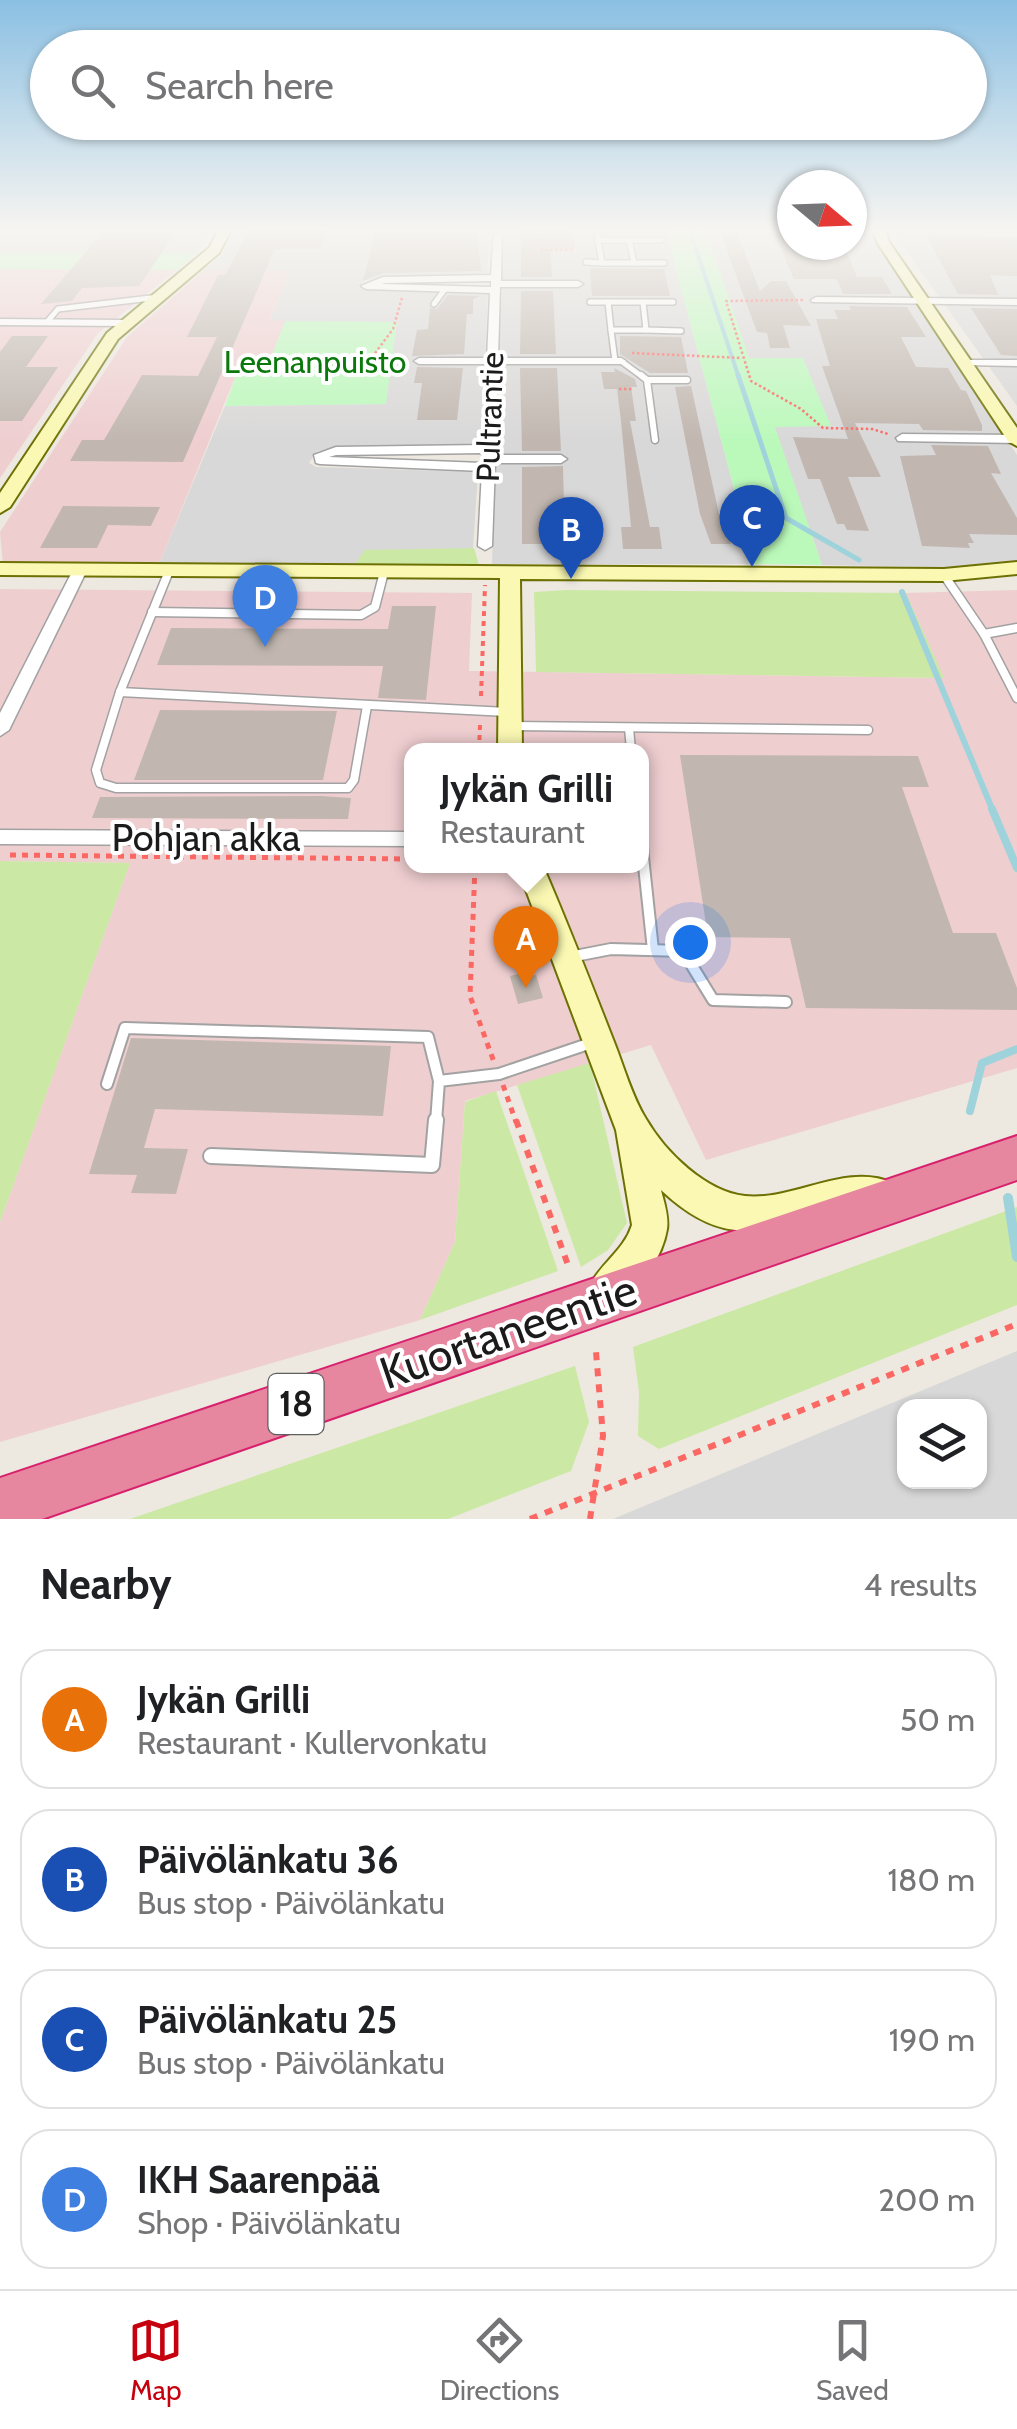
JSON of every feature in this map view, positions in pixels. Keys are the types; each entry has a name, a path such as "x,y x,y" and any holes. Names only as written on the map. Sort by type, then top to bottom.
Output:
{"highway":[{"name":"Kuortaneentie","path":"0,1506 594,1327 902,1198 1017,1158"}],"street":[{"path":"0,507 103,349 126,323 157,299"},
{"name":"Pultrantie","path":"485,546 495,299"},
{"path":"816,300 1017,302"},
{"path":"922,300 1016,440"},
{"path":"0,322 126,323"},
{"path":"419,361 618,361"},
{"path":"964,362 1017,363"},
{"path":"902,438 1016,440"},
{"path":"489,458 336,451 320,455 320,460 561,459"},
{"path":"0,570 944,575 1017,568"},
{"path":"0,730 80,570"},
{"path":"510,572 510,743"},
{"name":"Pohjan akka","path":"0,837 404,839"},
{"path":"533,873 632,1130 650,1225 643,1249 594,1327"},
{"path":"632,1130 671,1178 701,1202 735,1214 767,1215 848,1192 902,1198"}],"lane":[{"path":"47,322 58,308 79,308 109,299"},
{"path":"434,304 438,299"},
{"path":"590,302 673,302"},
{"path":"608,302 618,361 647,380 687,380"},
{"path":"643,302 646,330"},
{"path":"612,330 681,332"},
{"path":"647,380 655,440"},
{"path":"168,571 120,692 96,770 100,783 116,788 348,788 354,780 367,706"},
{"path":"152,612 338,618 360,615 375,607 384,572"},
{"path":"944,575 1012,677 1017,698"},
{"path":"984,634 1017,628"},
{"path":"120,692 296,698 629,728 868,730"},
{"path":"629,728 630,743"},
{"path":"645,873 653,950"},
{"path":"563,958 611,949 683,951 713,1000 786,1002"},
{"path":"107,1084 125,1028 428,1037 439,1081 432,1165 211,1156"},
{"path":"439,1081 499,1074 597,1042"}],"path":[{"path":"402,299 397,320 370,360 419,361"},
{"path":"816,300 726,301 740,358 756,386 801,408 823,428 872,429 902,438"},
{"path":"618,361 628,353 740,358"},
{"path":"479,743 485,572"},
{"path":"0,856 404,859"},
{"path":"530,1519 1017,1324"},
{"path":"590,1519 598,1493 605,1409 594,1327"}],"shaded area":[{"path":"0,299 141,299 98,333 0,478"},
{"path":"171,299 279,299 270,320 285,321 271,357 243,358 159,564 3,564 0,532 127,337"},
{"path":"279,299 488,299 481,447 317,451 309,463 316,467 478,472 472,564 159,564 225,406 386,404 270,321"},
{"path":"501,299 684,299 754,564 492,564"},
{"path":"728,299 914,299 1017,455 1017,561 981,568 822,565 774,426 830,425 748,358"},
{"path":"941,299 1017,299 1017,406"},
{"path":"0,589 472,593 469,671 943,678 906,593 1017,590 1017,1068 706,1160 651,1045 465,1101 455,1242 420,1320 0,1442 0,1222 130,863 0,861"},
{"path":"1017,1351 1017,1519 613,1519 897,1401 897,1489 987,1489 987,1399 902,1399"}],"green space":[{"path":"684,299 729,299 749,358 803,358 831,426 775,427 822,565 754,564"},
{"name":"Leenanpuisto","path":"285,321 397,322 386,404 225,406 243,357 271,357"},
{"path":"474,548 479,565 355,564 365,550"},
{"path":"534,592 906,593 944,678 536,672"},
{"path":"0,861 130,863 0,1222"},
{"path":"590,1063 627,1223 608,1250 581,1267 517,1085"},
{"path":"496,1091 558,1271 420,1320 455,1242 465,1102"},
{"path":"1017,1207 1017,1305 659,1449 638,1436 639,1392 633,1347"},
{"path":"575,1366 589,1422 571,1471 448,1519 130,1519"}],"building":[{"path":"45,299 74,299 72,301 41,304"},
{"path":"206,299 253,299 183,462 70,461 82,440 104,440 142,375 198,376 217,337 187,337"},
{"path":"445,299 473,299 473,314 467,314 464,354 412,356 417,330 428,329 430,308 437,309"},
{"path":"521,299 553,299 556,354 520,354"},
{"path":"745,299 796,299 811,326 783,325 790,348 770,348 767,333 757,332"},
{"path":"849,306 907,307 926,337 901,337 916,367 948,368 961,390 966,391 982,425 982,431 923,430 919,424 855,423 881,477 848,477 869,531 847,530 844,524 837,524 820,479 808,479 793,437 848,439 822,366 830,366 816,319 838,319 834,310 851,310"},
{"path":"971,308 1017,309 1017,356 1001,355"},
{"path":"12,336 48,336 26,367 58,367 22,421 0,421 0,352"},
{"path":"620,336 681,337 688,373 650,373 620,354"},
{"path":"417,367 463,368 457,420 417,420 422,383 414,383"},
{"path":"520,368 557,368 561,451 522,451"},
{"path":"614,368 635,379 637,387 631,387 636,421 630,421 650,527 659,527 662,549 623,549 621,527 631,527 621,421 617,389 604,389 601,372 615,372"},
{"path":"691,386 719,514 723,514 731,544 711,544 700,514 675,387"},
{"path":"931,445 988,446 1001,474 991,473 1017,518 1017,535 969,534 974,543 968,543 970,548 922,546 900,456 936,455"},
{"path":"563,466 565,544 522,544 522,467"},
{"path":"63,506 160,507 151,526 108,525 97,548 40,548"},
{"path":"392,606 436,606 426,700 378,698 383,666 157,665 171,628 388,629"},
{"path":"160,710 337,711 323,780 134,780"},
{"path":"680,755 918,756 929,787 902,787 953,933 996,933 1017,988 1017,1010 806,1008 790,938 708,937"},
{"path":"100,797 351,798 348,819 92,818"},
{"path":"526,972 527,976 536,975 543,998 518,1004 510,976"},
{"path":"131,1038 391,1046 383,1116 155,1109 144,1148 188,1149 176,1194 131,1193 137,1175 89,1174"}],"waterway":[{"path":"713,299 738,375"},
{"path":"738,375 786,518 859,560"},
{"path":"902,592 993,811"},
{"path":"992,809 1017,868"},
{"path":"970,1111 982,1063 1017,1049"},
{"path":"1008,1198 1017,1257"}],"place":[{"name":"Päivölänkatu 25","path":"752,567"},
{"name":"Päivölänkatu 36","path":"571,579"},
{"name":"IKH Saarenpää","path":"265,647"},
{"name":"Jykän Grilli","path":"526,988"}]}
